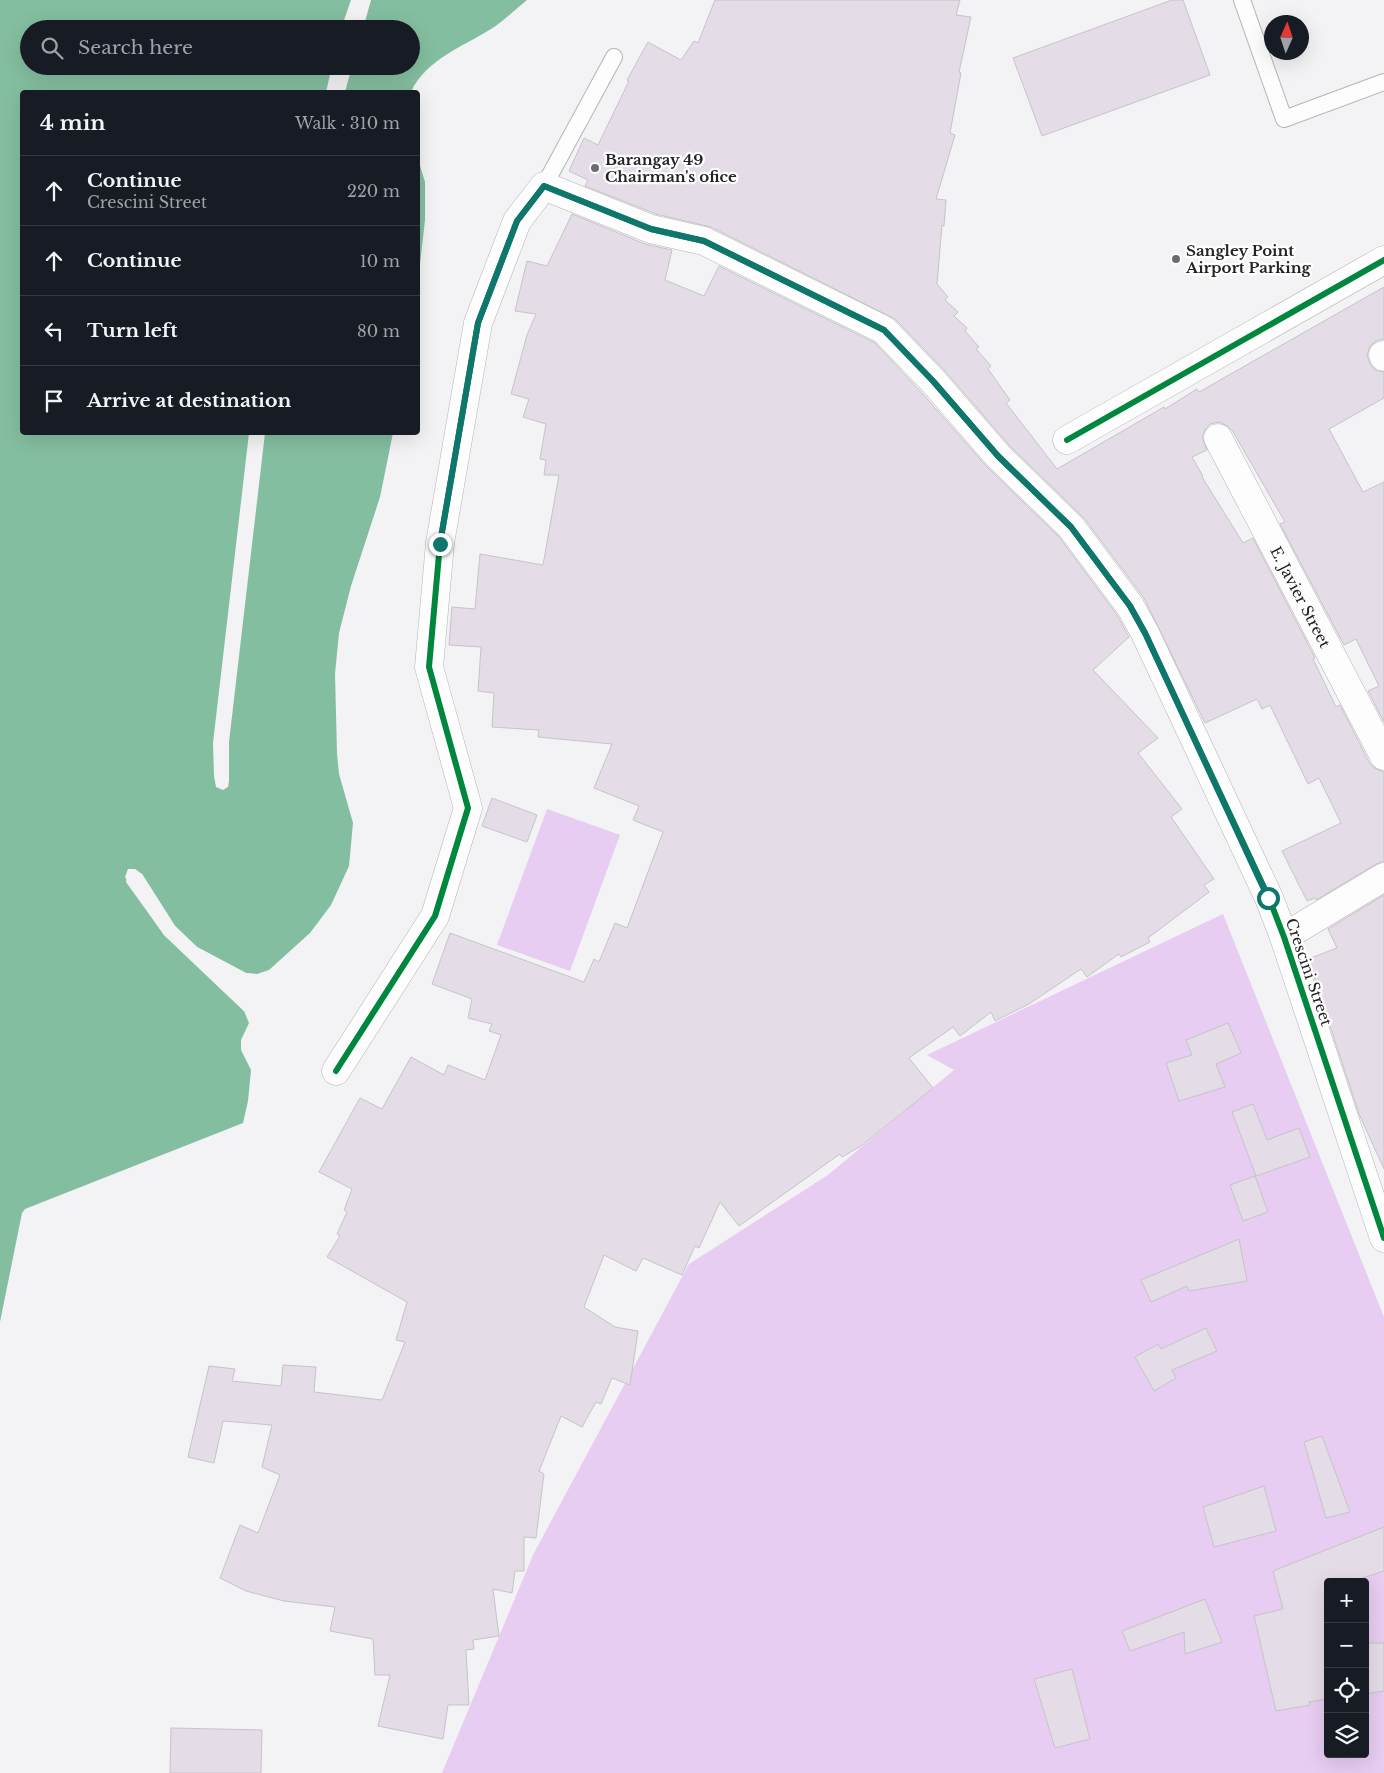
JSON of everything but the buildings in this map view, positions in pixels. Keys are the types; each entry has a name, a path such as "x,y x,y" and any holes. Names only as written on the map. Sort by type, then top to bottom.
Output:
{"street":[{"name":"Crescini Street","path":"544,186 651,229 704,241 884,330 933,381 998,456 1071,527 1130,606 1145,633 1268,898 1284,937 1384,1238"},
{"path":"336,1071 435,916 468,808 429,667 440,544 478,323 517,221 544,186"},
{"path":"1067,440 1384,260"},
{"name":"E. Javier Street","path":"1218,438 1384,756"},
{"path":"1284,937 1384,877"}],"lane":[{"path":"1242,0 1284,119 1383,87"},
{"path":"544,186 614,57"}],"shaded area":[{"path":"0,0 527,0 497,25 437,61 418,80 412,90 20,90 20,435 393,435 380,497 351,586 339,633 335,674 337,753 339,774 353,823 349,866 331,905 310,933 269,970 257,974 246,973 197,947 175,926 142,874 128,869 125,877 164,935 244,1011 249,1023 241,1040 241,1050 251,1070 248,1101 243,1123 25,1209 22,1213 0,1322"},
{"path":"420,166 425,182 425,220 420,264"},
{"path":"547,809 620,835 570,971 497,945"},
{"path":"1223,914 1384,1317 1384,1773 442,1773 533,1555 689,1264 828,1175 954,1070 927,1055"}],"pier":[{"path":"351,0 371,0 365,20 344,20"},
{"path":"330,75 350,75 346,90 326,90"},
{"path":"249,435 265,435 229,742 229,781 228,787 223,790 216,787 213,743"},
{"path":"128,869 135,869 142,874 175,926 197,947 246,973 257,974 255,977 245,975 196,949 173,928 140,876 130,871 128,881 166,933 178,947 235,997 244,1008 244,1011 164,935 126,882"}],"cycle path":[{"path":"336,1071 435,916 468,808 429,667 440,543 478,323 517,221 544,186 651,229 704,241 884,330 933,381 998,456 1071,527 1130,606 1145,633 1269,898 1284,937 1384,1238"},
{"path":"1067,440 1384,260"}],"place":[{"name":"Barangay 49 Chairman's ofice","path":"595,168"},
{"name":"Sangley Point Airport Parking","path":"1176,259"}],"route":[{"path":"440,544 478,323 517,221 544,186 651,229 704,241 884,330 933,381 998,456 1071,527 1130,606 1145,633 1268,898"}]}
